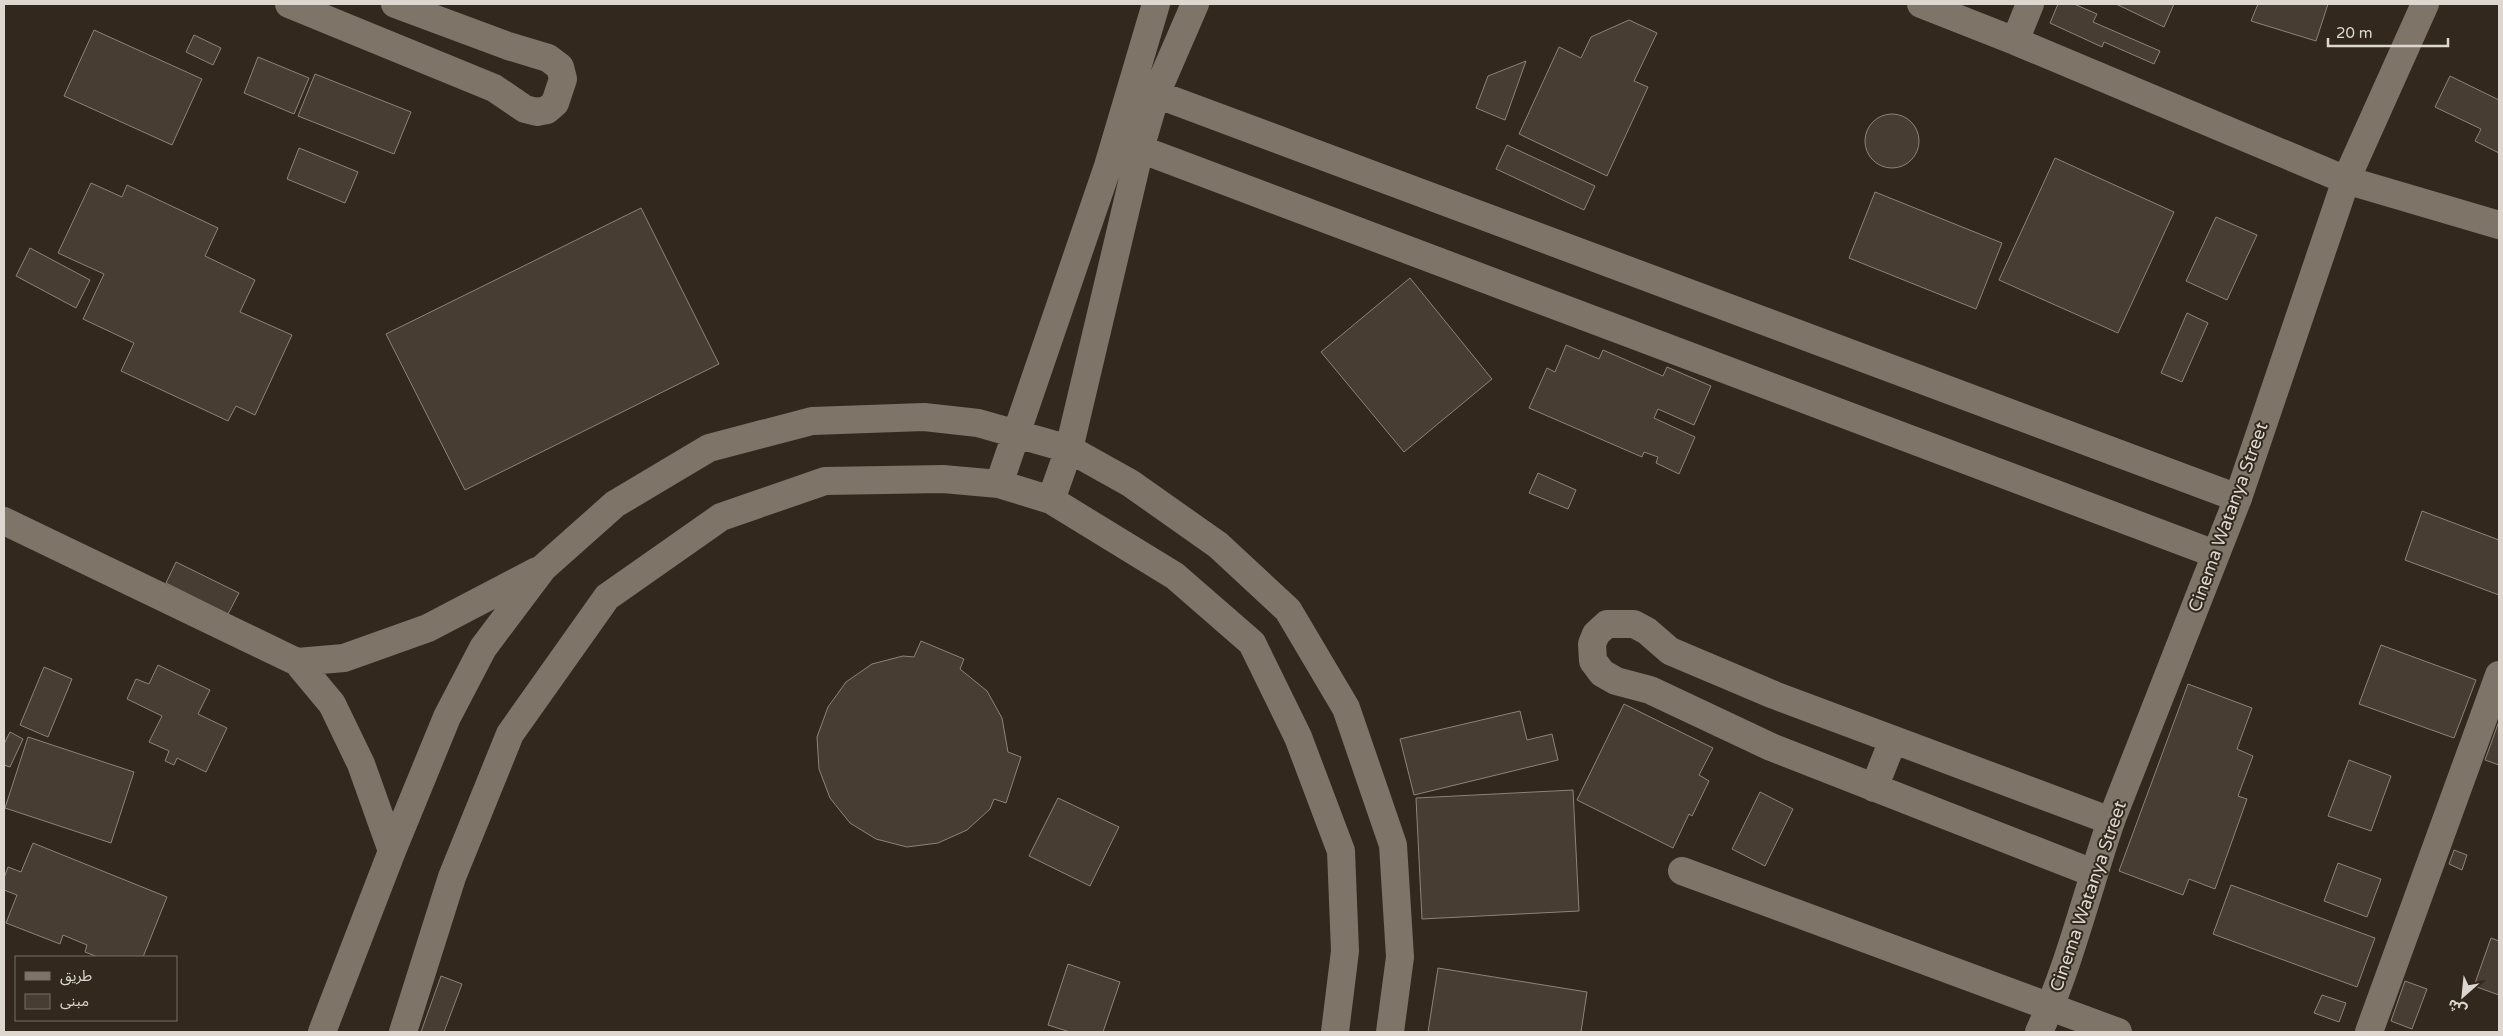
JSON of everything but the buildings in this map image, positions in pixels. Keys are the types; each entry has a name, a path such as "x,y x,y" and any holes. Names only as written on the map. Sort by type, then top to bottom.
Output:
{"street":[{"path":"289,4 494,88 525,110 542,111 555,102 563,79 560,67 548,58 508,46 395,4"},
{"path":"999,484 1108,166 1156,4"},
{"path":"1051,500 1069,449 1140,149 1156,94 1195,4"},
{"path":"1921,4 2015,41 2346,180 2499,225"},
{"path":"2015,41 2030,4"},
{"name":"Cinema Watanya Street","path":"2039,1032 2075,942 2093,873 2111,821 2238,498 2346,180 2425,4"},
{"path":"1156,94 2238,498"},
{"path":"1140,149 2215,554"},
{"path":"322,1032 392,850 447,716 483,648 543,568 615,504 709,448 812,421 924,417 978,423 1069,449 1130,483 1218,546 1288,610 1346,708 1392,845 1400,957 1390,1032"},
{"path":"403,1032 452,877 510,734 607,597 721,518 825,481 943,479 999,484 1051,500 1175,576 1252,643 1298,737 1341,851 1345,952 1335,1032"},
{"path":"4,521 297,662 332,704 362,764 392,850"},
{"path":"297,662 344,658 428,628 543,568"},
{"path":"2093,873 1771,747 1650,690 1616,681 1602,673 1593,661 1592,644 1596,634 1607,624 1634,624 1647,631 1670,651 1774,695 2111,821"},
{"path":"2370,1032 2499,675"},
{"path":"1874,788 1893,740"},
{"path":"1682,871 2118,1032"}]}
